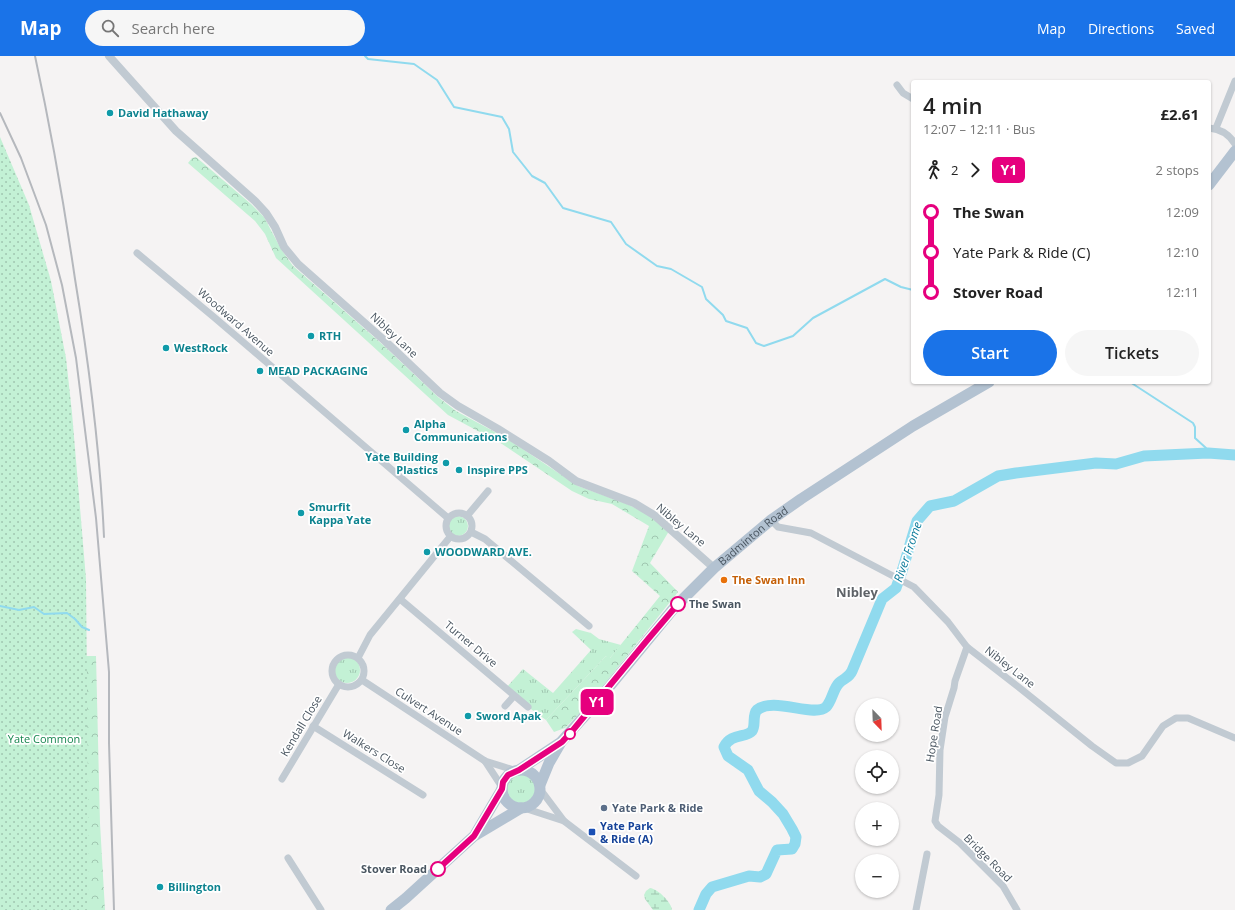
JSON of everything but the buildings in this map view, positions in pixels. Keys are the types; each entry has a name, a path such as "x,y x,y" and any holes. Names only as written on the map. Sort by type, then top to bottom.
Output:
{"main road":[{"path":"1211,182 1235,151"},
{"name":"Badminton Road","path":"540,787 549,763 562,742 674,608 714,568 771,520 800,498 913,426 986,384"},
{"name":"Badminton Road","path":"518,770 562,742"},
{"path":"391,910 474,836 533,803 537,799 540,787 538,780 532,774 524,770 518,770 508,775 474,836"},
{"path":"502,788 506,801 513,806 522,808"}],"street":[{"name":"Nibley Lane","path":"109,56 176,131 255,201 266,213 275,227 284,247 298,264 385,341 440,393 458,406 549,461 576,481 634,503 654,515 714,568"},
{"path":"1235,81 1213,128 1230,136 1235,144"},
{"path":"897,85 903,93 911,98"},
{"name":"Woodward Avenue","path":"137,253 448,518"},
{"path":"467,516 488,491"},
{"path":"455,513 467,516 471,522 471,532 464,539 459,540 450,537 447,534 445,526 448,518 455,513"},
{"name":"Nibley Lane","path":"771,520 778,527 811,533 914,587 948,622 967,647 1092,746 1116,763 1128,763 1142,756 1162,726 1176,718 1188,718 1235,738"},
{"path":"471,532 485,539 589,626"},
{"path":"358,658 370,635 450,537"},
{"name":"Turner Drive","path":"400,599 528,707"},
{"name":"Hope Road","path":"938,826 935,821 939,795 940,750 944,724 955,681 967,647"},
{"path":"350,655 358,658 363,664 364,670 362,680 353,686 346,687 339,684 333,677 332,669 334,662 342,656 350,655"},
{"name":"Culvert Avenue","path":"362,680 485,761 518,770"},
{"name":"Kendall Close","path":"282,779 339,684"},
{"path":"506,706 514,696"},
{"name":"Walkers Close","path":"313,726 423,795"},
{"name":"Culvert Avenue","path":"485,761 502,788"},
{"path":"540,787 564,821 636,876"},
{"path":"522,808 564,821"},
{"name":"Bridge Road","path":"938,826 960,843 1003,886 1017,910"},
{"path":"916,910 919,901 927,854"},
{"path":"288,858 321,910"}],"green space":[{"name":"Yate Common","path":"0,137 29,205 51,281 66,358 86,579 89,910 0,910"},
{"path":"196,157 264,217 281,249 293,266 383,345 438,397 456,411 506,438 578,486 627,504 659,520 669,531 650,563 678,592 586,707 565,728 554,732 546,720 606,656 610,658 660,596 632,571 649,526 612,504 589,499 572,491 502,444 448,415 276,258 265,234 255,221 188,163 192,158"},
{"path":"458,516 465,519 468,526 465,533 458,536 451,533 448,526 451,519"},
{"path":"576,629 591,633 599,639 621,645 609,659 606,656 546,720 506,688 523,669 553,693 591,650 572,632"},
{"path":"81,656 96,656 100,823 105,910 78,910"},
{"path":"347,657 356,661 360,670 356,679 347,683 338,679 334,670 338,661"},
{"path":"521,775 527,776 531,779 534,783 534,795 531,799 527,802 521,803 515,802 511,799 508,795 507,789 508,783 511,779 515,776"},
{"path":"650,888 664,896 672,910 653,910 645,899 644,895"}],"waterway":[{"path":"365,56 368,59 414,64 437,80 454,107 502,117 509,129 513,152 532,176 545,183 563,208 611,222 626,244 657,266 671,269 702,287 706,299 723,315 726,321 747,328 756,343 764,346 793,336 813,318 885,279 901,287 911,290"},
{"path":"1133,384 1193,423 1195,427 1195,438 1206,448 1208,453"},
{"name":"River Frome","path":"699,910 706,894 712,887 749,876 760,877 766,874 777,850 792,849 795,844 796,837 783,814 759,791 748,770 728,756 724,747 730,740 752,731 756,712 764,706 773,705 812,710 820,710 826,707 830,702 837,686 852,671 882,599 896,588 917,521 930,506 954,501 998,476 1096,463 1116,464 1144,456 1208,453 1235,455"},
{"path":"0,606 19,610 34,607 44,614 67,613 82,627 89,630"}],"railway":[{"path":"35,56 62,195 85,343 97,440 104,537"},
{"path":"0,113 21,158 46,225 62,285 76,358 96,518 109,672 109,743 114,910"}],"bus line":[{"name":"Y1","path":"438,869 474,836 502,789 503,782 508,775 519,770 562,742 678,604"}],"place":[{"name":"David Hathaway","path":"110,113"},
{"name":"RTH","path":"311,336"},
{"name":"WestRock","path":"166,348"},
{"name":"MEAD PACKAGING","path":"260,371"},
{"name":"Alpha Communications","path":"406,430"},
{"name":"Yate Building Plastics","path":"446,463"},
{"name":"Inspire PPS","path":"459,470"},
{"name":"Smurfit Kappa Yate","path":"301,513"},
{"name":"WOODWARD AVE.","path":"427,552"},
{"name":"The Swan Inn","path":"724,580"},
{"name":"The Swan","path":"678,604"},
{"name":"Sword Apak","path":"468,716"},
{"name":"Yate Park & Ride","path":"604,808"},
{"name":"Yate Park & Ride (A)","path":"592,832"},
{"name":"Stover Road","path":"438,869"},
{"name":"Billington","path":"160,887"}],"district":[{"name":"Nibley","path":"857,592"}]}
